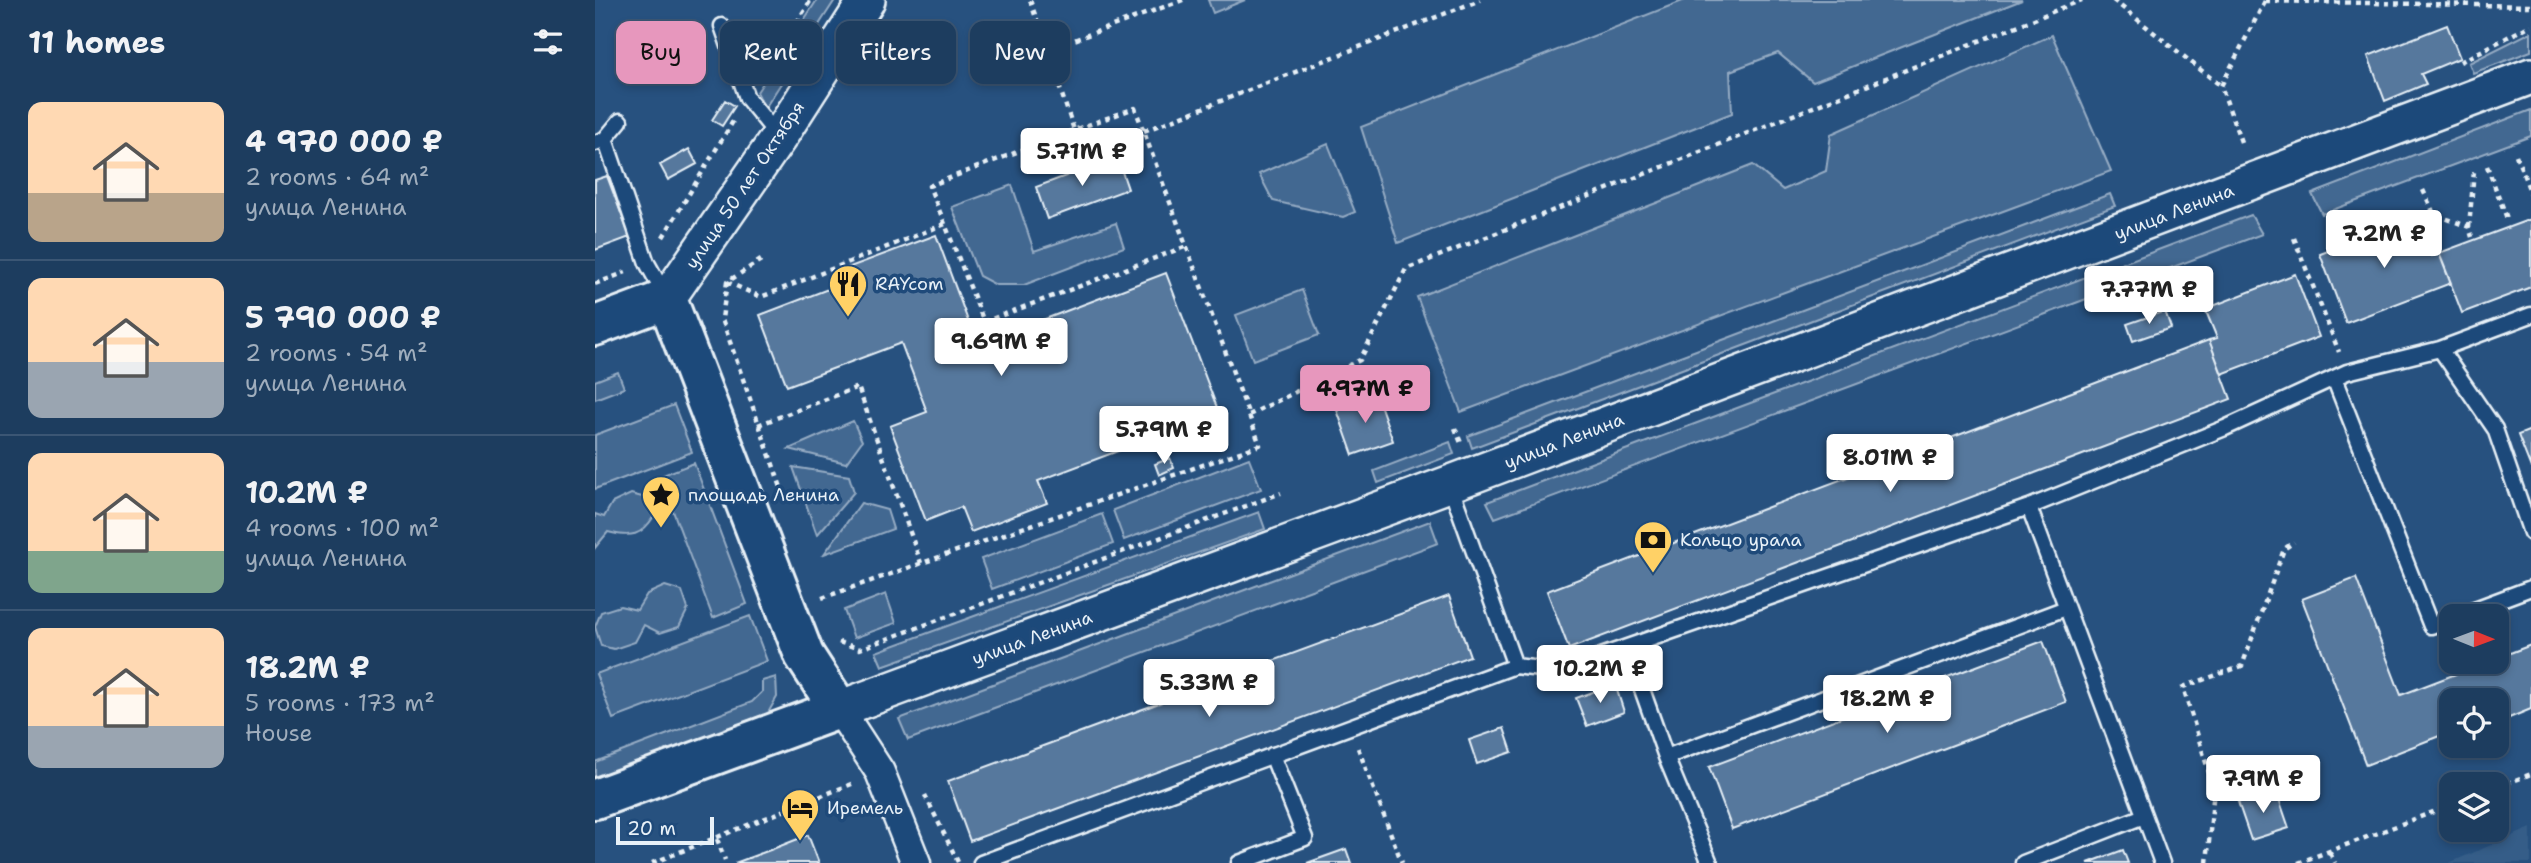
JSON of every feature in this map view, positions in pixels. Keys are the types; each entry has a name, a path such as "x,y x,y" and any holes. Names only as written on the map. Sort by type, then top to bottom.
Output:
{"main road":[{"path":"595,327 667,299 804,655 839,709"},
{"name":"улица Ленина","path":"595,799 839,709"}],"street":[{"name":"улица 50 лет Октября","path":"667,299 779,137 867,0"},
{"name":"улица Ленина","path":"839,709 1449,484 2531,76"},
{"path":"839,709 880,772 916,863"}],"lane":[{"path":"742,84 747,98 779,137"},
{"path":"620,121 600,141 647,263 667,299"},
{"path":"981,863 1515,666 1558,671 2029,508 2225,428 2341,375 2440,349 2531,315"},
{"path":"2440,349 2495,429 2531,533"},
{"path":"2341,375 2431,626 2439,623"},
{"path":"1449,484 1515,666"},
{"path":"2029,508 2162,863"},
{"path":"2489,604 2531,588"},
{"path":"1666,757 2066,608"},
{"path":"1627,647 1666,757 1710,863"},
{"path":"1239,863 1305,838 1272,755"},
{"path":"2023,863 2144,816"}],"path":[{"path":"595,284 647,263 806,3 811,0"},
{"path":"1030,0 1037,21"},
{"path":"1070,42 1183,0"},
{"path":"1144,131 1480,0"},
{"path":"1249,415 1360,360 1406,269 2082,0"},
{"path":"2113,0 2221,86 2241,142"},
{"path":"2221,86 2265,1 2531,6"},
{"path":"2460,62 2531,25"},
{"path":"1059,84 1075,130"},
{"path":"822,598 1260,445 1187,246 1135,108 929,186 984,322 1187,246"},
{"path":"2516,155 2531,194"},
{"path":"2487,166 2508,221"},
{"path":"2472,237 2469,227 2474,170"},
{"path":"2423,190 2434,214 2469,227"},
{"path":"727,282 761,297 944,224"},
{"path":"2294,238 2341,375"},
{"path":"761,260 727,282 722,319 786,499"},
{"path":"758,425 858,387 921,564"},
{"path":"1455,428 1464,451"},
{"path":"835,632 839,643 860,649 1280,493"},
{"path":"2207,863 2214,789 2183,687 2242,666 2284,549 2294,542"},
{"path":"818,586 827,609"},
{"path":"1351,727 1402,863"},
{"path":"2509,782 2531,774"},
{"path":"652,863 857,782"},
{"path":"923,792 959,863"},
{"path":"2298,863 2439,810"},
{"path":"717,839 725,860"},
{"path":"2330,853 2335,863"}],"shaded area":[{"path":"817,0 835,0 821,21 803,21"},
{"path":"1208,0 1245,0 1213,13"},
{"path":"1685,0 2022,0 1813,82 1778,53 1730,71 1732,113 1398,243 1361,127"},
{"path":"2531,32 2531,51 2473,73 2469,63"},
{"path":"2052,35 2111,171 1461,412 1417,297 1753,165 1783,190 1826,171 1831,134"},
{"path":"762,84 781,84 765,108 757,92"},
{"path":"2531,110 2531,136 2322,214 2312,194"},
{"path":"1328,144 1355,212 1343,217 1273,201 1259,174"},
{"path":"1012,185 1034,251 1116,223 1124,247 1024,285 996,285 979,276 952,207"},
{"path":"2110,194 2115,206 1472,448 1468,436"},
{"path":"2251,215 2262,234 1495,518 1487,502"},
{"path":"1302,290 1319,335 1253,360 1236,315"},
{"path":"618,372 624,388 595,399 595,381"},
{"path":"674,405 692,452 595,489 595,435"},
{"path":"853,421 862,441 846,463 789,449"},
{"path":"1450,442 1454,454 1378,483 1374,471"},
{"path":"1249,458 1261,489 1124,540 1113,510"},
{"path":"694,463 747,604 713,618 660,476"},
{"path":"793,467 849,476 854,492 817,535"},
{"path":"631,494 646,498 654,516 645,528 635,534 608,532 595,548 595,514 604,517 612,503"},
{"path":"861,503 887,510 893,529 824,554"},
{"path":"1259,512 1265,529 882,666 876,652"},
{"path":"1102,514 1113,544 992,589 981,559"},
{"path":"1430,521 1438,543 908,740 899,719"},
{"path":"665,586 682,591 688,609 679,627 660,633 644,625 635,642 614,649 601,646 595,627 601,612 620,606 637,610 647,594"},
{"path":"886,594 896,623 854,638 844,610"},
{"path":"750,616 767,661 613,719 596,674"},
{"path":"776,677 777,697 768,713 595,780 595,762 752,702 762,692 762,681"},
{"path":"2531,828 2531,863 2449,863 2498,842 2509,842 2509,837"}],"building":[{"path":"2447,25 2460,58 2421,74 2426,84 2385,101 2368,56"},
{"path":"725,100 735,106 722,126 712,120"},
{"path":"689,149 697,164 668,180 660,165"},
{"path":"1117,157 1128,189 1047,219 1036,187"},
{"path":"607,176 630,237 595,250 595,180"},
{"path":"2418,217 2432,256 2439,253 2451,283 2346,323 2320,254"},
{"path":"2531,219 2531,287 2462,313 2439,253"},
{"path":"936,235 977,345 1166,273 1219,413 1038,481 1047,503 971,532 961,507 926,521 890,426 927,412 901,343 787,386 760,315 844,283 839,271"},
{"path":"2295,274 2319,337 2222,374 2209,340 2217,338 2205,309"},
{"path":"2165,311 2171,328 2133,341 2127,324"},
{"path":"2209,340 2231,399 1569,649 1547,591"},
{"path":"1377,396 1393,441 1353,455 1337,410"},
{"path":"2531,430 2531,468 2518,435"},
{"path":"1170,458 1174,468 1159,475 1155,464"},
{"path":"2356,578 2401,695 2456,674 2509,674 2509,653 2531,645 2531,709 2509,718 2509,688 2439,688 2439,736 2366,765 2302,599"},
{"path":"1449,596 1470,656 970,841 948,781"},
{"path":"2043,641 2066,702 1732,829 1709,767"},
{"path":"1615,684 1624,712 1587,726 1576,698"},
{"path":"1504,728 1512,752 1477,764 1469,740"},
{"path":"2276,790 2289,828 2251,840 2238,802"},
{"name":"Иремель","path":"808,835 819,863 735,863 770,850"},
{"path":"1346,849 1351,863 1307,863"},
{"path":"2123,850 2128,863 2088,863"}],"place":[{"name":"RAYcom","path":"848,318"},
{"name":"площадь Ленина","path":"661,529"},
{"name":"Кольцо урала","path":"1653,574"},
{"name":"Иремель","path":"800,842"}]}
